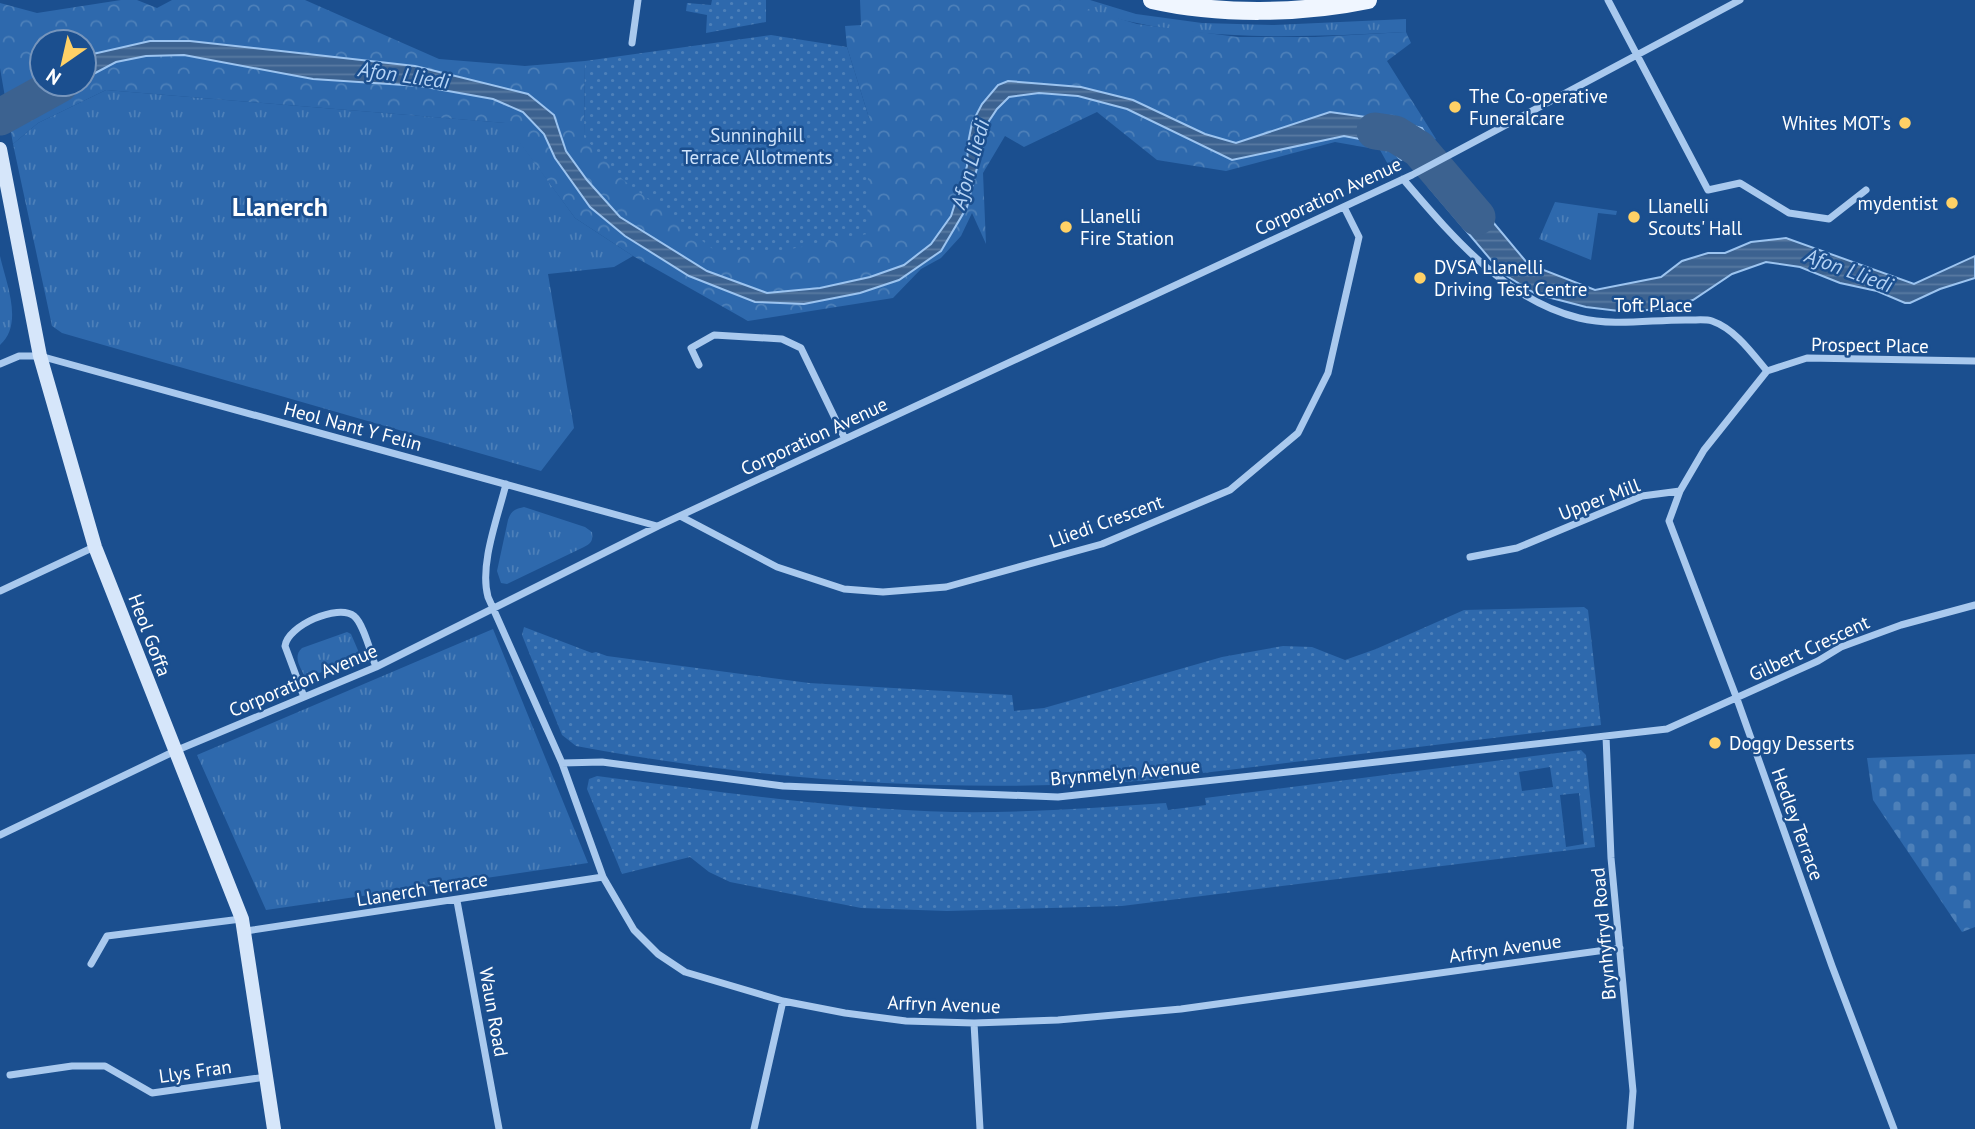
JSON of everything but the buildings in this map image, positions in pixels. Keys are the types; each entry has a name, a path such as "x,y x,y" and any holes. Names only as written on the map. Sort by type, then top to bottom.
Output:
{"main road":[{"path":"1152,0 1234,11 1340,6 1368,0"}],"street":[{"path":"632,43 638,0"},
{"path":"1608,0 1708,190 1740,183 1789,213 1829,219 1866,190"},
{"name":"Corporation Avenue","path":"0,835 175,751 376,667 493,611 658,526 1403,179 1740,0"},
{"name":"Heol Goffa","path":"0,149 40,356 95,547 244,925 274,1129"},
{"name":"Toft Place","path":"1403,179 1433,214 1490,270 1534,302 1581,319 1626,323 1672,319 1712,321 1740,339 1767,371"},
{"name":"Lliedi Crescent","path":"680,516 777,567 844,589 883,592 946,587 1102,544 1230,490 1297,433 1328,373 1359,237 1344,207"},
{"path":"699,365 691,348 714,335 782,339 800,348 845,439"},
{"path":"0,364 19,356 40,356"},
{"name":"Heol Nant Y Felin","path":"40,356 658,526"},
{"name":"Prospect Place","path":"1767,371 1807,358 1975,361"},
{"path":"1680,491 1704,450 1767,371"},
{"name":"Arfryn Avenue","path":"506,484 486,569 485,585 493,611 562,763 603,877 634,930 658,954 685,972 783,1000 906,1021 974,1023 1058,1020 1181,1009 1620,948"},
{"name":"Upper Mill","path":"1470,557 1517,548 1642,496 1680,491"},
{"name":"Hedley Terrace","path":"1680,491 1669,521 1894,1129"},
{"path":"0,591 95,547"},
{"name":"Gilbert Crescent","path":"1606,736 1667,729 1818,661 1841,647 1901,625 1975,605"},
{"path":"304,697 285,641 290,633 314,619 343,611 358,619 376,667"},
{"name":"Brynmelyn Avenue","path":"562,763 602,762 783,786 1058,797 1606,736"},
{"name":"Brynhyfryd Road","path":"1606,736 1611,858 1633,1091 1630,1129"},
{"name":"Llanerch Terrace","path":"91,964 107,936 244,925 457,901 603,877"},
{"name":"Waun Road","path":"457,901 499,1129"},
{"path":"754,1129 783,1000"},
{"path":"974,1023 980,1129"},
{"name":"Llys Fran","path":"10,1075 72,1066 105,1066 152,1093 266,1077"}],"green space":[{"path":"121,0 137,0 157,8 172,0 305,0 439,59 525,66 585,61 584,137 869,118 847,47 845,26 861,25 860,0 1059,0 1137,24 1238,37 1315,37 1406,32 1411,43 1387,61 1436,139 1390,168 1380,150 1335,142 1226,171 1157,160 1097,112 1024,147 1005,136 983,173 986,244 972,213 961,236 941,258 921,269 893,298 748,321 633,256 575,218 505,123 106,90 98,94 98,28 28,28 28,98 90,98 38,123 13,144 0,68 0,3 37,13"},
{"path":"712,0 766,0 766,22 706,33 707,15 686,11 687,3 711,5"},
{"path":"1059,0 1090,0 1136,14 1202,23 1274,25 1406,19 1406,32 1292,36 1216,34 1141,24 1075,7"},
{"name":"Sunninghill Terrace Allotments","path":"771,35 847,47 869,118 867,234 765,254 718,253 622,179 584,137 585,61"},
{"path":"106,90 506,123 575,218 633,256 614,267 548,274 574,428 541,471 62,333 52,326 13,144 38,123 90,98 98,98 98,94"},
{"path":"1555,202 1617,211 1616,215 1598,213 1591,260 1539,239"},
{"path":"0,256 12,315 7,336 0,345"},
{"path":"524,507 585,527 592,532 592,539 584,547 507,584 501,583 497,571 508,520 510,514"},
{"path":"1584,607 1588,610 1601,725 1203,773 1201,767 1164,771 1163,779 1016,786 869,782 795,776 722,769 576,746 562,735 522,635 524,627 592,653 607,656 809,683 1012,695 1014,711 1044,708 1222,657 1283,646 1312,647 1345,660 1464,610"},
{"path":"493,629 588,863 266,910 197,755"},
{"path":"347,632 351,634 360,655 306,679 298,659 299,651"},
{"path":"1581,750 1586,755 1595,847 1122,906 947,911 861,908 730,882 709,872 690,857 622,874 587,789 589,779 597,776 819,803 953,812 1033,811 1166,803 1168,810 1206,805 1205,798","holes":["1550,767 1553,787 1522,791 1519,772","1579,793 1584,844 1566,847 1560,795"]},
{"path":"1975,754 1975,927 1962,932 1873,800 1867,758"}],"water":[{"path":"150,41 190,41 415,66 528,94 554,115 566,151 587,180 620,217 707,271 767,293 820,288 870,277 904,265 931,244 951,216 967,166 972,123 982,104 998,85 1008,81 1081,87 1133,100 1205,134 1236,143 1330,112 1395,121 1422,128 1430,142 1401,160 1386,144 1344,136 1232,160 1127,109 1078,96 1039,93 1009,97 989,121 967,207 941,251 899,280 860,293 804,304 755,302 689,276 625,236 590,207 555,158 544,134 523,112 493,99 420,86 313,79 184,55 146,56 116,62 98,72 98,53"},
{"path":"28,85 28,98 49,98 9,120 5,97"},
{"path":"1452,173 1528,264 1595,290 1661,277 1682,261 1708,253 1725,253 1751,242 1786,238 1914,284 1975,256 1975,278 1905,303 1877,291 1840,283 1800,267 1766,262 1732,274 1693,300 1667,308 1627,312 1586,307 1536,294 1502,273 1429,187"}],"waterway":[{"name":"Afon Lliedi","path":"0,117 35,98"},
{"name":"Afon Lliedi","path":"1375,131 1395,134 1419,149 1477,217"}],"place":[{"name":"The Co-operative Funeralcare","path":"1455,107"},
{"name":"Whites MOT's","path":"1905,123"},
{"name":"mydentist","path":"1952,203"},
{"name":"Llanelli Scouts' Hall","path":"1634,217"},
{"name":"Llanelli Fire Station","path":"1066,227"},
{"name":"DVSA Llanelli Driving Test Centre","path":"1420,278"},
{"name":"Doggy Desserts","path":"1715,743"}],"district":[{"name":"Llanerch","path":"280,206"}]}
